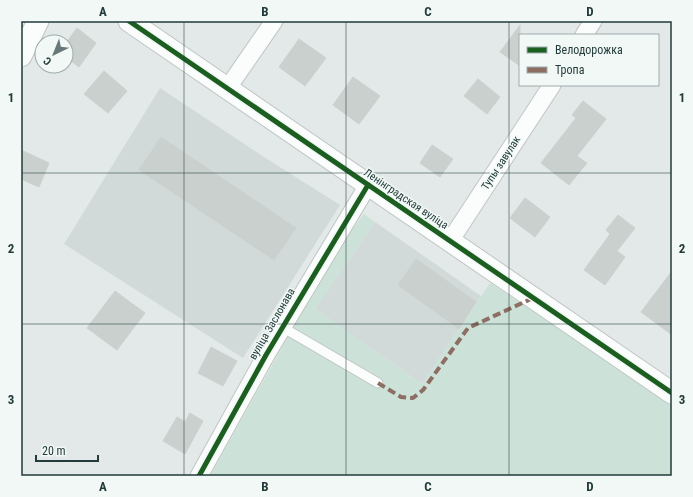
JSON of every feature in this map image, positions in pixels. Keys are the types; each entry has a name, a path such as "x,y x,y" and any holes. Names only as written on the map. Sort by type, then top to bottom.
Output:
{"street":[{"path":"21,56 38,21"},
{"name":"Ленінградская вуліца","path":"129,21 672,393"},
{"path":"227,89 274,21"},
{"path":"585,34 593,21"},
{"name":"Тупы завулак","path":"450,241 551,86"},
{"name":"вуліца Заслонава","path":"199,476 282,327 368,184"}],"lane":[{"path":"282,327 378,383"}],"shaded area":[{"path":"160,88 340,205 243,358 64,244"},
{"path":"375,222 481,296 422,384 315,309"}],"green space":[{"path":"364,214 375,222 315,309 422,384 490,283 672,405 672,476 210,476 298,319 345,239"}],"building":[{"path":"520,25 519,65 500,52"},
{"path":"77,28 96,43 79,67 74,63 74,34 73,34"},
{"path":"299,39 326,58 305,86 279,67"},
{"path":"104,71 127,91 108,113 84,94"},
{"path":"353,77 380,96 359,124 333,105"},
{"path":"478,79 500,97 487,114 464,96"},
{"path":"583,101 606,119 577,156 587,163 569,185 541,163 576,118 572,115"},
{"path":"161,137 296,228 274,260 139,170"},
{"path":"432,145 453,159 440,177 420,163"},
{"path":"21,150 49,163 39,187 21,179"},
{"path":"525,198 550,217 535,237 510,218"},
{"path":"618,215 635,228 617,251 625,257 605,285 584,270 610,234 606,230"},
{"path":"416,259 476,302 459,329 398,285"},
{"path":"672,271 672,335 641,312"},
{"path":"115,291 145,313 117,350 87,328"},
{"path":"211,347 237,361 223,386 198,373"},
{"path":"190,413 203,421 185,454 163,441 177,417 185,422"}],"marked path":[{"path":"378,383 401,397 413,398 423,390 468,328 533,298"}],"cycle path":[{"path":"129,21 672,393"},
{"path":"199,476 266,355 368,185"}]}
